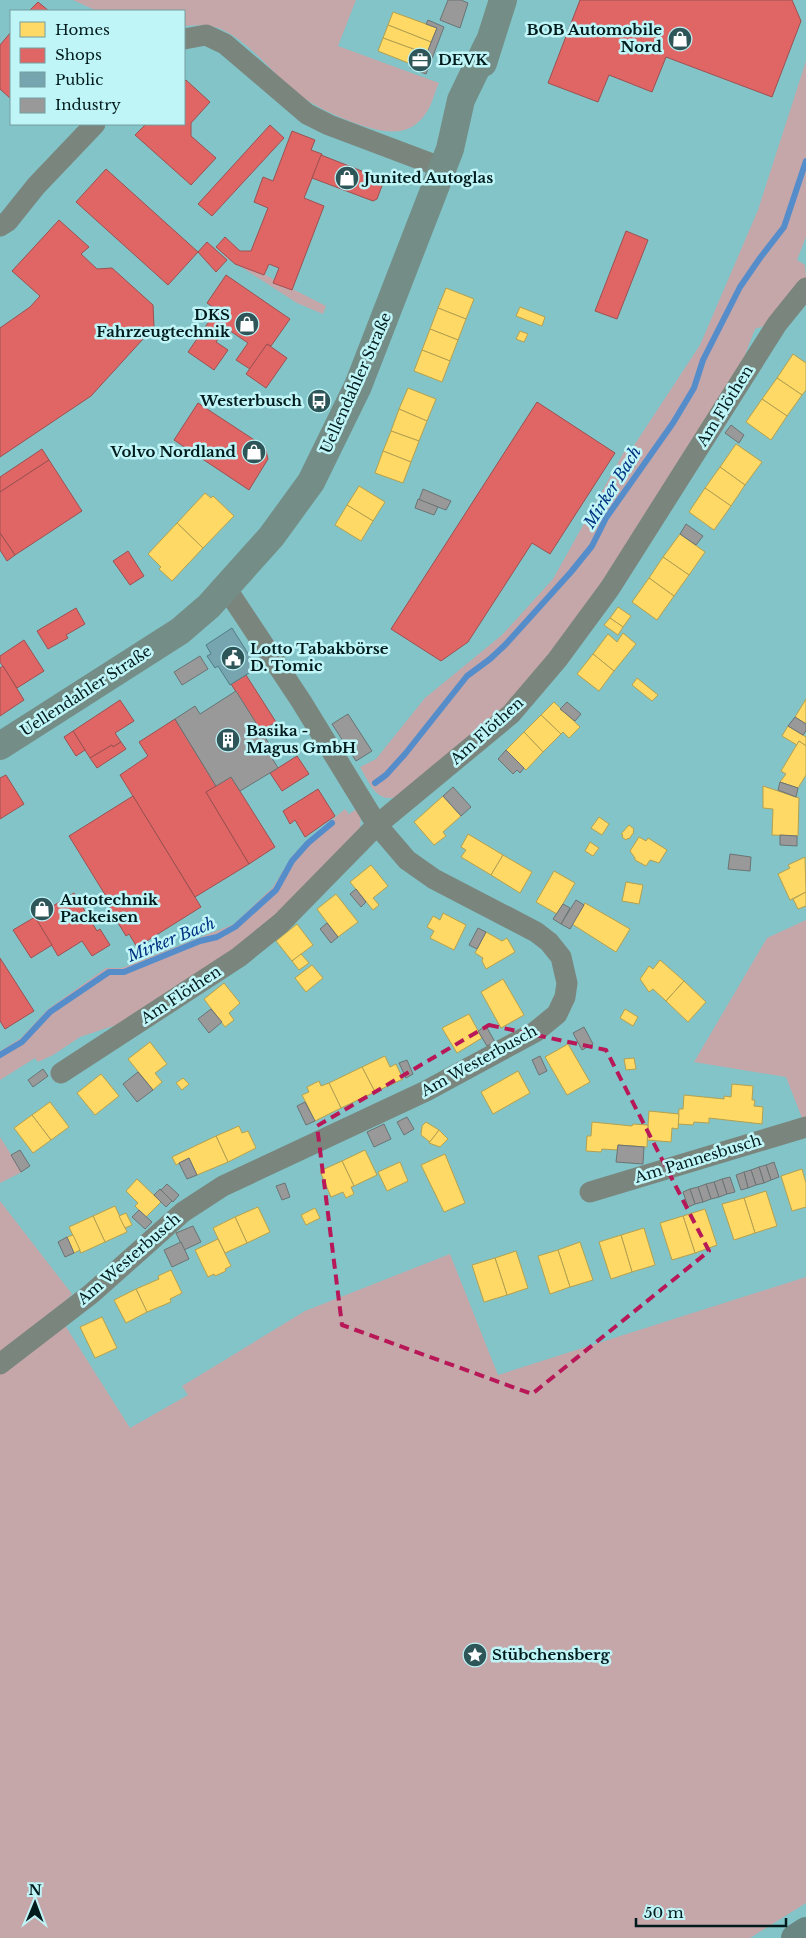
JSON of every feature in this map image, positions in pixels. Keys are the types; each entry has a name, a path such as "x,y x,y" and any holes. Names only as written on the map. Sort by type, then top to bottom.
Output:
{"highway":[{"path":"795,1938 806,1931"}],"main road":[{"name":"Uellendahler Straße","path":"0,746 180,631 226,588 271,538 315,474 358,386 447,159 460,100 488,44 503,0"}],"street":[{"path":"185,39 206,35 225,44 307,114 329,125 447,159"},
{"path":"0,226 8,221 36,186 94,125"},
{"name":"Am Flöthen","path":"61,1073 239,957 281,923 377,825 512,714 556,660 610,588 777,324 806,288"},
{"name":"Am Westerbusch","path":"0,1364 91,1294 183,1212 223,1186 426,1091 535,1032 557,1014 565,997 567,983 561,957 549,942 536,932 434,879 407,860 377,825 301,701 226,588"},
{"name":"Am Pannesbusch","path":"590,1192 806,1126"}],"highlighted area":[{"path":"489,1025 606,1050 709,1251 532,1394 342,1325 317,1126"}],"shaded area":[{"path":"73,0 356,0 338,46 439,83 429,108 422,119 413,126 394,132 373,129 337,116 303,98 232,35 216,27 185,26 185,10 95,10"},
{"path":"806,61 806,237 797,260 805,265 806,279 764,326 755,329 738,373 586,608 504,710 396,797 383,797 370,785 360,767 376,759 425,698 502,635 553,579 624,452 633,447 700,345 758,210"},
{"path":"226,250 269,277 326,306 323,314 297,303 224,256"},
{"path":"358,808 361,814 360,829 262,932 122,1023 80,1037 53,1055 38,1062 35,1058 0,1080 0,1051 21,1038 48,1009 106,968 122,968 234,924 273,887 292,856 307,841 345,809 349,814"},
{"path":"806,920 806,1117 802,1118 786,1077 694,1062 767,938"},
{"path":"0,1137 22,1172 0,1183"},
{"path":"0,1201 72,1294 56,1311 130,1428 188,1395 182,1386 305,1311 450,1254 498,1375 806,1277 806,1903 750,1938 0,1938"}],"building: Homes":[{"path":"393,12 437,28 431,42 388,25"},
{"path":"388,25 431,42 427,54 383,38"},
{"path":"383,38 427,54 421,68 378,51"},
{"path":"446,288 474,299 466,319 438,308"},
{"path":"520,307 545,317 542,326 516,316"},
{"path":"438,308 466,319 458,340 430,329"},
{"path":"430,329 458,340 450,361 422,350"},
{"path":"520,331 528,334 524,342 516,339"},
{"path":"422,350 450,361 442,382 414,371"},
{"path":"793,354 806,363 806,390 802,395 777,378"},
{"path":"777,378 802,395 787,416 762,399"},
{"path":"408,388 436,399 427,421 399,409"},
{"path":"762,399 787,416 771,440 746,422"},
{"path":"399,409 427,421 419,441 391,431"},
{"path":"391,431 419,441 411,462 383,451"},
{"path":"736,444 762,462 745,485 720,467"},
{"path":"383,451 411,462 403,483 375,473"},
{"path":"720,467 745,485 731,506 705,488"},
{"path":"359,486 385,502 373,521 347,505"},
{"path":"705,488 731,506 714,530 689,512"},
{"path":"205,493 211,498 213,496 234,516 203,548 177,523"},
{"path":"347,505 373,521 361,541 335,525"},
{"path":"177,523 203,548 172,581 159,569 161,567 148,554"},
{"path":"680,534 705,552 689,575 663,557"},
{"path":"663,557 689,575 674,596 649,578"},
{"path":"649,578 674,596 657,620 632,602"},
{"path":"618,607 631,616 623,627 610,618"},
{"path":"610,618 623,627 618,635 604,625"},
{"path":"623,633 636,644 614,671 593,654 608,634 617,642"},
{"path":"593,654 614,671 599,691 577,674"},
{"path":"637,678 658,695 652,701 632,685"},
{"path":"806,699 806,724 795,717"},
{"path":"554,702 580,727 569,738 563,732 561,734 541,715"},
{"path":"541,715 561,734 543,752 524,732"},
{"path":"788,726 806,737 806,746 799,741 797,745 782,736"},
{"path":"524,732 543,752 526,770 506,750"},
{"path":"799,741 806,746 806,775 798,788 780,782 786,774 781,771"},
{"path":"763,786 799,798 798,836 772,835 773,809 763,808"},
{"path":"443,796 461,816 443,832 446,836 434,845 414,822"},
{"path":"599,817 609,824 602,835 591,828"},
{"path":"629,825 634,829 634,832 626,840 621,834"},
{"path":"468,834 503,855 491,875 461,857 466,850 461,847"},
{"path":"639,837 646,841 648,838 667,850 659,863 650,860 646,866 635,860 630,851"},
{"path":"590,842 599,848 593,856 585,851"},
{"path":"503,855 532,872 520,893 491,875"},
{"path":"805,857 806,892 790,900 778,874 790,868 788,865"},
{"path":"371,865 388,886 373,898 379,905 373,910 350,882"},
{"path":"554,871 575,883 557,914 536,902"},
{"path":"626,882 643,885 639,904 622,901"},
{"path":"806,892 806,906 798,909 793,899"},
{"path":"336,894 358,922 338,937 317,909"},
{"path":"585,903 630,929 616,952 572,924"},
{"path":"443,913 466,925 454,950 430,938 434,931 427,927 433,916 440,920"},
{"path":"297,924 313,945 292,961 276,941"},
{"path":"486,932 502,941 507,938 515,952 486,969 482,961 483,958 475,953"},
{"path":"301,954 309,963 299,970 292,961"},
{"path":"660,960 684,981 666,1001 653,989 649,992 640,979 649,966 653,969"},
{"path":"312,965 323,978 306,992 295,978"},
{"path":"503,979 524,1015 501,1028 481,992"},
{"path":"684,981 706,1002 688,1022 666,1001"},
{"path":"224,983 240,1003 229,1013 234,1020 225,1027 204,999"},
{"path":"625,1009 638,1017 633,1026 620,1018"},
{"path":"469,1014 482,1038 457,1053 442,1028"},
{"path":"150,1042 167,1064 155,1073 162,1082 153,1090 128,1059"},
{"path":"568,1044 590,1082 567,1095 545,1057"},
{"path":"385,1056 390,1067 396,1064 403,1079 375,1092 362,1067"},
{"path":"634,1058 636,1069 626,1070 624,1059"},
{"path":"362,1067 375,1092 341,1108 329,1083"},
{"path":"518,1071 530,1093 493,1114 481,1092"},
{"path":"101,1074 119,1096 95,1115 77,1093"},
{"path":"183,1078 189,1084 182,1090 176,1083"},
{"path":"319,1081 321,1086 329,1083 341,1108 315,1121 302,1095 309,1092 307,1087"},
{"path":"732,1084 753,1086 752,1100 755,1100 754,1106 763,1107 762,1124 709,1118 709,1123 678,1124 679,1109 683,1109 684,1095 724,1099 724,1096 731,1097"},
{"path":"50,1102 69,1127 51,1140 32,1115"},
{"path":"649,1111 679,1114 678,1129 672,1128 671,1142 647,1140"},
{"path":"32,1115 51,1140 33,1153 14,1128"},
{"path":"426,1122 439,1130 430,1142 421,1135 422,1126"},
{"path":"592,1122 632,1126 633,1124 648,1125 647,1147 618,1145 617,1150 586,1151 587,1136 591,1136"},
{"path":"239,1126 242,1133 248,1131 256,1148 228,1162 216,1136"},
{"path":"439,1130 448,1139 440,1147 429,1143"},
{"path":"216,1136 228,1162 197,1175 189,1158 176,1165 172,1157"},
{"path":"365,1150 377,1175 354,1186 342,1161"},
{"path":"445,1154 465,1203 444,1212 421,1165"},
{"path":"342,1161 354,1186 351,1187 354,1194 346,1198 343,1192 331,1197 320,1171"},
{"path":"400,1162 408,1181 387,1191 378,1172"},
{"path":"802,1169 806,1183 806,1207 792,1211 781,1176"},
{"path":"137,1179 161,1202 146,1217 135,1206 138,1203 126,1191"},
{"path":"766,1191 777,1226 755,1233 744,1198"},
{"path":"744,1198 755,1233 734,1240 722,1204"},
{"path":"115,1206 127,1232 105,1242 93,1216"},
{"path":"258,1207 270,1232 247,1243 235,1217"},
{"path":"315,1208 320,1218 306,1225 301,1215"},
{"path":"705,1209 717,1245 695,1253 683,1216"},
{"path":"126,1213 132,1225 125,1228 119,1216"},
{"path":"93,1216 105,1242 81,1253 69,1227"},
{"path":"683,1216 695,1253 672,1260 660,1223"},
{"path":"235,1217 247,1243 225,1253 213,1228"},
{"path":"644,1228 655,1265 632,1272 621,1235"},
{"path":"73,1235 80,1250 74,1253 67,1237"},
{"path":"621,1235 632,1272 611,1279 599,1242"},
{"path":"218,1239 231,1266 225,1269 226,1271 208,1277 195,1250"},
{"path":"580,1242 593,1280 570,1287 558,1250"},
{"path":"558,1250 570,1287 550,1294 538,1256"},
{"path":"516,1251 528,1288 507,1295 495,1258"},
{"path":"495,1258 507,1295 484,1302 472,1265"},
{"path":"171,1270 182,1293 170,1299 171,1302 147,1312 136,1289 159,1279 158,1276"},
{"path":"136,1289 147,1312 126,1323 114,1300"},
{"path":"102,1317 117,1348 95,1358 80,1327"}],"building: Shops":[{"name":"BOB Automobile Nord","path":"580,0 792,0 801,21 772,97 666,57 652,92 609,75 598,102 548,83"},
{"path":"38,2 48,10 30,10"},
{"path":"10,33 10,98 0,89 0,45"},
{"path":"185,81 210,102 191,123 191,136 216,158 191,185 135,135 145,125 185,125"},
{"path":"270,125 284,138 212,216 198,204"},
{"path":"292,131 315,140 311,150 322,154 304,198 324,206 292,290 273,283 279,268 269,264 264,275 235,264 216,247 225,237 240,251 251,251 268,208 254,202 263,177 273,181"},
{"name":"Junited Autoglas","path":"321,155 382,179 383,183 377,199 373,201 312,178"},
{"path":"106,169 198,252 168,285 76,202"},
{"path":"59,220 89,247 81,254 97,269 112,268 153,305 154,327 91,396 0,457 0,328 30,307 40,296 12,271"},
{"path":"626,231 648,240 617,319 595,311"},
{"path":"207,242 227,260 216,272 198,252"},
{"name":"DKS Fahrzeugtechnik","path":"226,275 290,319 271,346 267,344 250,369 236,360 248,343 226,328 216,342 228,350 214,370 188,352 217,310 207,303"},
{"name":"DKS Fahrzeugtechnik","path":"267,344 287,358 266,388 246,374"},
{"path":"537,402 615,453 550,554 532,543 468,642 441,661 391,629"},
{"path":"198,403 265,447 268,459 249,490 174,440"},
{"path":"42,449 49,460 0,492 0,477"},
{"path":"49,460 82,511 15,555 0,533 0,492"},
{"path":"0,533 15,555 7,561 0,550"},
{"path":"128,551 144,576 130,585 113,561"},
{"path":"76,608 85,624 66,635 68,638 48,649 37,631"},
{"path":"24,640 44,671 17,688 0,662 0,656"},
{"path":"3,666 24,700 0,716 0,668"},
{"path":"246,675 276,722 261,731 231,684"},
{"path":"120,700 134,721 115,733 121,742 90,758 73,731"},
{"path":"175,719 216,786 206,792 249,864 195,897 120,775 148,756 139,742"},
{"path":"73,731 85,750 76,756 64,737"},
{"path":"121,742 126,749 97,768 90,758"},
{"path":"297,756 309,774 282,791 270,773"},
{"path":"6,775 24,804 0,819 0,778"},
{"path":"231,777 275,847 249,864 206,792"},
{"path":"318,789 335,816 305,837 295,820 290,824 283,811"},
{"path":"133,796 201,907 137,947 129,934 126,936 109,908 112,906 69,836"},
{"path":"74,893 97,931 100,929 110,945 92,956 82,941 58,956 35,917"},
{"path":"35,917 52,945 31,958 13,930"},
{"path":"0,958 34,1011 5,1029 0,1021"}],"building: Public":[{"path":"232,628 257,668 230,685 218,666 215,668 207,656 211,654 206,645"}],"building: Industry":[{"path":"448,0 461,0 468,3 460,28 440,20"},
{"path":"428,20 444,27 426,74 410,68 411,64 421,68 437,28 426,24"},
{"path":"731,425 744,435 739,443 725,433"},
{"path":"423,489 451,501 446,510 419,500"},
{"path":"418,499 438,507 434,515 415,508"},
{"path":"686,524 703,536 696,545 680,534"},
{"path":"200,656 208,669 182,685 174,672"},
{"name":"Basika - Magus GmbH","path":"236,691 273,750 269,753 278,768 240,791 231,777 216,786 175,719 195,706 200,714"},
{"path":"567,702 581,714 575,721 560,709"},
{"path":"348,714 372,751 356,761 332,724"},
{"path":"795,717 806,724 806,731 803,735 788,726"},
{"path":"506,750 524,768 520,773 517,770 513,774 498,759"},
{"path":"780,782 798,788 796,797 778,790"},
{"path":"453,787 471,807 461,816 443,796"},
{"path":"780,835 797,836 797,846 780,845"},
{"path":"730,854 751,857 750,871 728,869"},
{"path":"356,889 366,902 361,907 350,894"},
{"path":"576,900 584,905 570,929 561,924"},
{"path":"563,904 570,908 561,924 553,919"},
{"path":"327,923 338,937 331,943 320,929"},
{"path":"478,928 486,932 477,949 469,945"},
{"path":"211,1009 222,1022 209,1033 198,1019"},
{"path":"486,1026 495,1042 487,1046 478,1031"},
{"path":"584,1027 593,1044 582,1050 573,1033"},
{"path":"540,1056 547,1071 539,1075 532,1060"},
{"path":"407,1060 413,1074 406,1078 399,1063"},
{"path":"43,1069 48,1076 33,1087 28,1080"},
{"path":"138,1072 153,1090 137,1102 123,1084"},
{"path":"305,1102 315,1121 306,1125 297,1106"},
{"path":"407,1117 414,1129 404,1135 397,1122"},
{"path":"384,1124 391,1139 374,1147 367,1132"},
{"path":"618,1145 644,1147 643,1164 616,1162"},
{"path":"20,1150 30,1166 21,1172 11,1155"},
{"path":"189,1158 197,1175 187,1179 179,1163"},
{"path":"774,1162 779,1177 771,1180 766,1165"},
{"path":"766,1165 771,1180 764,1183 759,1167"},
{"path":"759,1167 764,1183 756,1185 751,1170"},
{"path":"751,1170 756,1185 748,1188 744,1172"},
{"path":"744,1172 748,1188 741,1190 736,1175"},
{"path":"730,1177 735,1192 727,1194 722,1179"},
{"path":"722,1179 727,1194 719,1197 714,1182"},
{"path":"714,1182 719,1197 711,1199 706,1184"},
{"path":"285,1183 290,1197 282,1200 276,1186"},
{"path":"167,1184 179,1195 173,1202 161,1190"},
{"path":"706,1184 711,1199 703,1202 698,1187"},
{"path":"698,1187 703,1202 695,1204 690,1189"},
{"path":"160,1189 172,1201 166,1207 154,1195"},
{"path":"690,1189 695,1204 688,1207 683,1192"},
{"path":"139,1210 152,1222 145,1229 132,1217"},
{"path":"193,1226 201,1242 184,1250 176,1233"},
{"path":"67,1237 74,1253 65,1257 58,1242"},
{"path":"181,1242 189,1259 172,1267 164,1250"}],"waterway":[{"name":"Mirker Bach","path":"375,783 386,775 405,754 467,676 505,645 592,546 606,518 673,423 694,388 703,360 740,287 784,227 806,161"},
{"name":"Mirker Bach","path":"0,1055 22,1042 50,1012 109,972 124,972 200,941 217,937 235,927 276,890 292,861 308,843 332,823"}],"place":[{"name":"BOB Automobile Nord","path":"680,39"},
{"name":"DEVK","path":"420,60"},
{"name":"Junited Autoglas","path":"347,178"},
{"name":"DKS Fahrzeugtechnik","path":"247,324"},
{"name":"Westerbusch","path":"319,401"},
{"name":"Volvo Nordland","path":"254,452"},
{"name":"Lotto Tabakbörse D. Tomic","path":"233,658"},
{"name":"Basika - Magus GmbH","path":"228,740"},
{"name":"Autotechnik Packeisen","path":"42,909"},
{"name":"Stübchensberg","path":"475,1655"}]}
